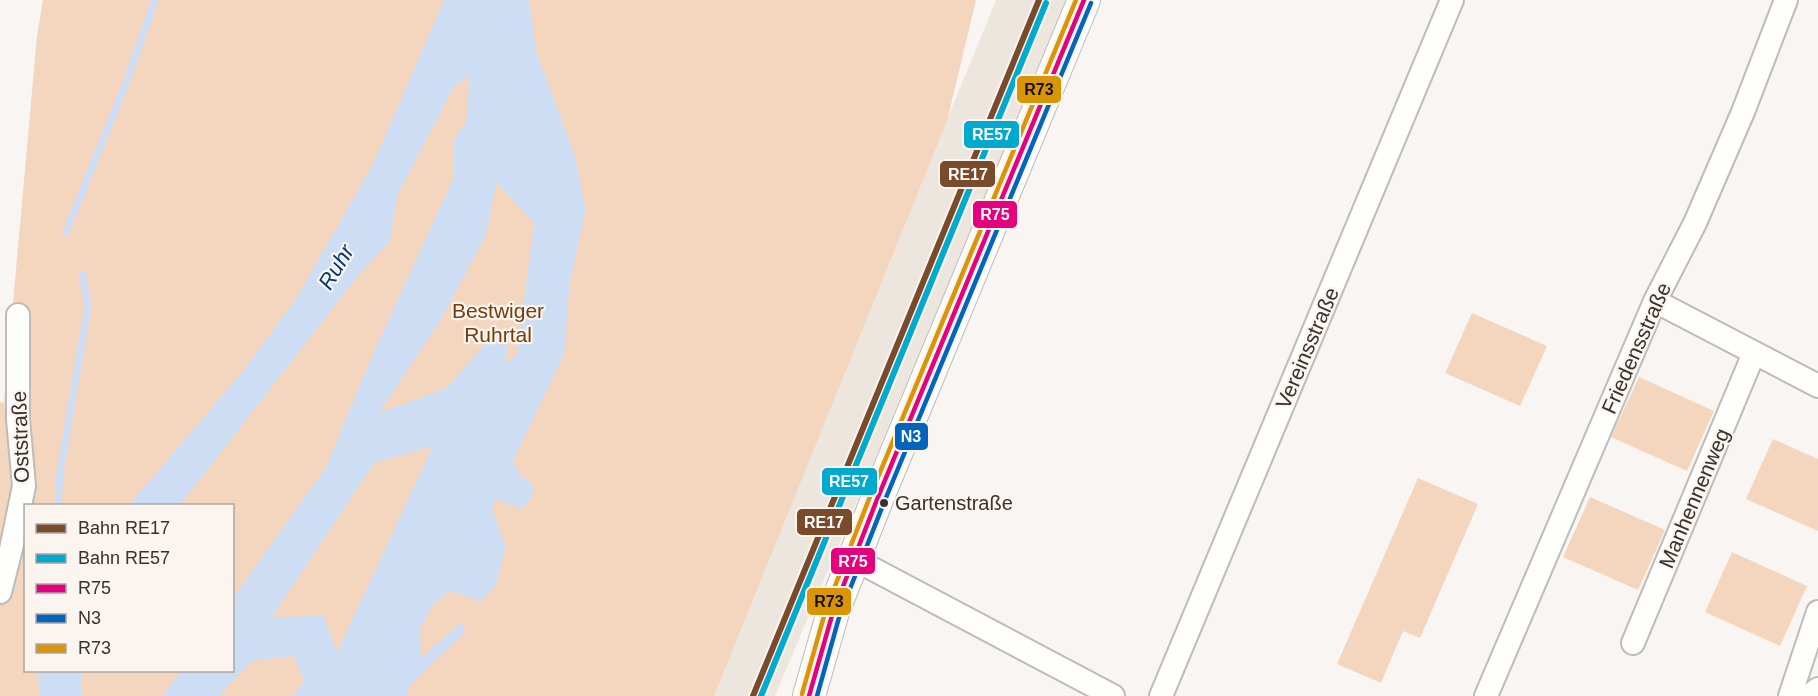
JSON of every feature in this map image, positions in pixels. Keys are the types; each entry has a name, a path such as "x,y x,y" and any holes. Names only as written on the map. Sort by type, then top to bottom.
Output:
{"main road":[{"path":"809,696 833,612 1084,0"}],"street":[{"name":"Vereinsstraße","path":"1161,696 1452,0"},
{"name":"Friedensstraße","path":"1486,696 1655,300 1695,223 1743,112 1786,0"},
{"path":"1655,300 1818,386"},
{"name":"Oststraße","path":"0,592 24,486 18,419 18,315"},
{"name":"Manhennenweg","path":"1633,643 1754,353"},
{"path":"854,559 1113,696"},
{"path":"1790,696 1818,612"},
{"path":"1809,696 1818,689"}],"shaded area":[{"path":"996,0 1068,0 775,696 711,696"}],"green space":[{"name":"Bestwiger Ruhrtal","path":"43,0 976,0 947,121 714,696 0,696 0,402 4,403 37,36"},
{"path":"1472,313 1547,346 1520,406 1445,373"},
{"path":"1639,377 1714,411 1687,471 1611,437"},
{"path":"1773,439 1818,459 1818,531 1746,499"},
{"path":"1418,478 1478,504 1420,638 1403,631 1381,683 1337,664"},
{"path":"1590,497 1665,530 1638,590 1563,557"},
{"path":"1732,552 1807,586 1780,646 1705,612"}],"water":[{"name":"Ruhr","path":"444,0 529,0 536,51 575,156 586,211 570,280 564,354 513,461 520,475 534,486 531,499 521,509 494,499 494,513 506,549 495,586 480,601 449,591 432,605 420,629 421,658 463,621 465,632 410,685 406,696 293,696 304,681 294,656 252,661 219,696 162,696 180,672 234,672 234,597 326,467 372,356 453,179 454,140 467,120 469,76 453,88 397,196 390,241 357,277 181,504 130,504 243,371 294,302 372,166","holes":["496,182 534,223 517,354 506,364 508,338 495,332 447,388 379,413 439,323 486,235","433,446 337,652 324,616 272,617 374,463"]},
{"path":"37,672 81,672 82,696 40,696"}],"waterway":[{"path":"66,232 128,78 155,0"},
{"path":"58,504 60,472 88,306 82,274"}],"rail line":[{"name":"RE17","path":"753,696 1039,0"},
{"name":"RE57","path":"761,696 1046,3"}],"transit line":[{"name":"R73","path":"802,694 826,609 871,494 1076,0"},
{"name":"R75","path":"809,696 833,612 878,497 1084,0"},
{"name":"N3","path":"817,696 840,614 885,500 1091,3"}],"place":[{"name":"Gartenstraße","path":"884,503"}]}
